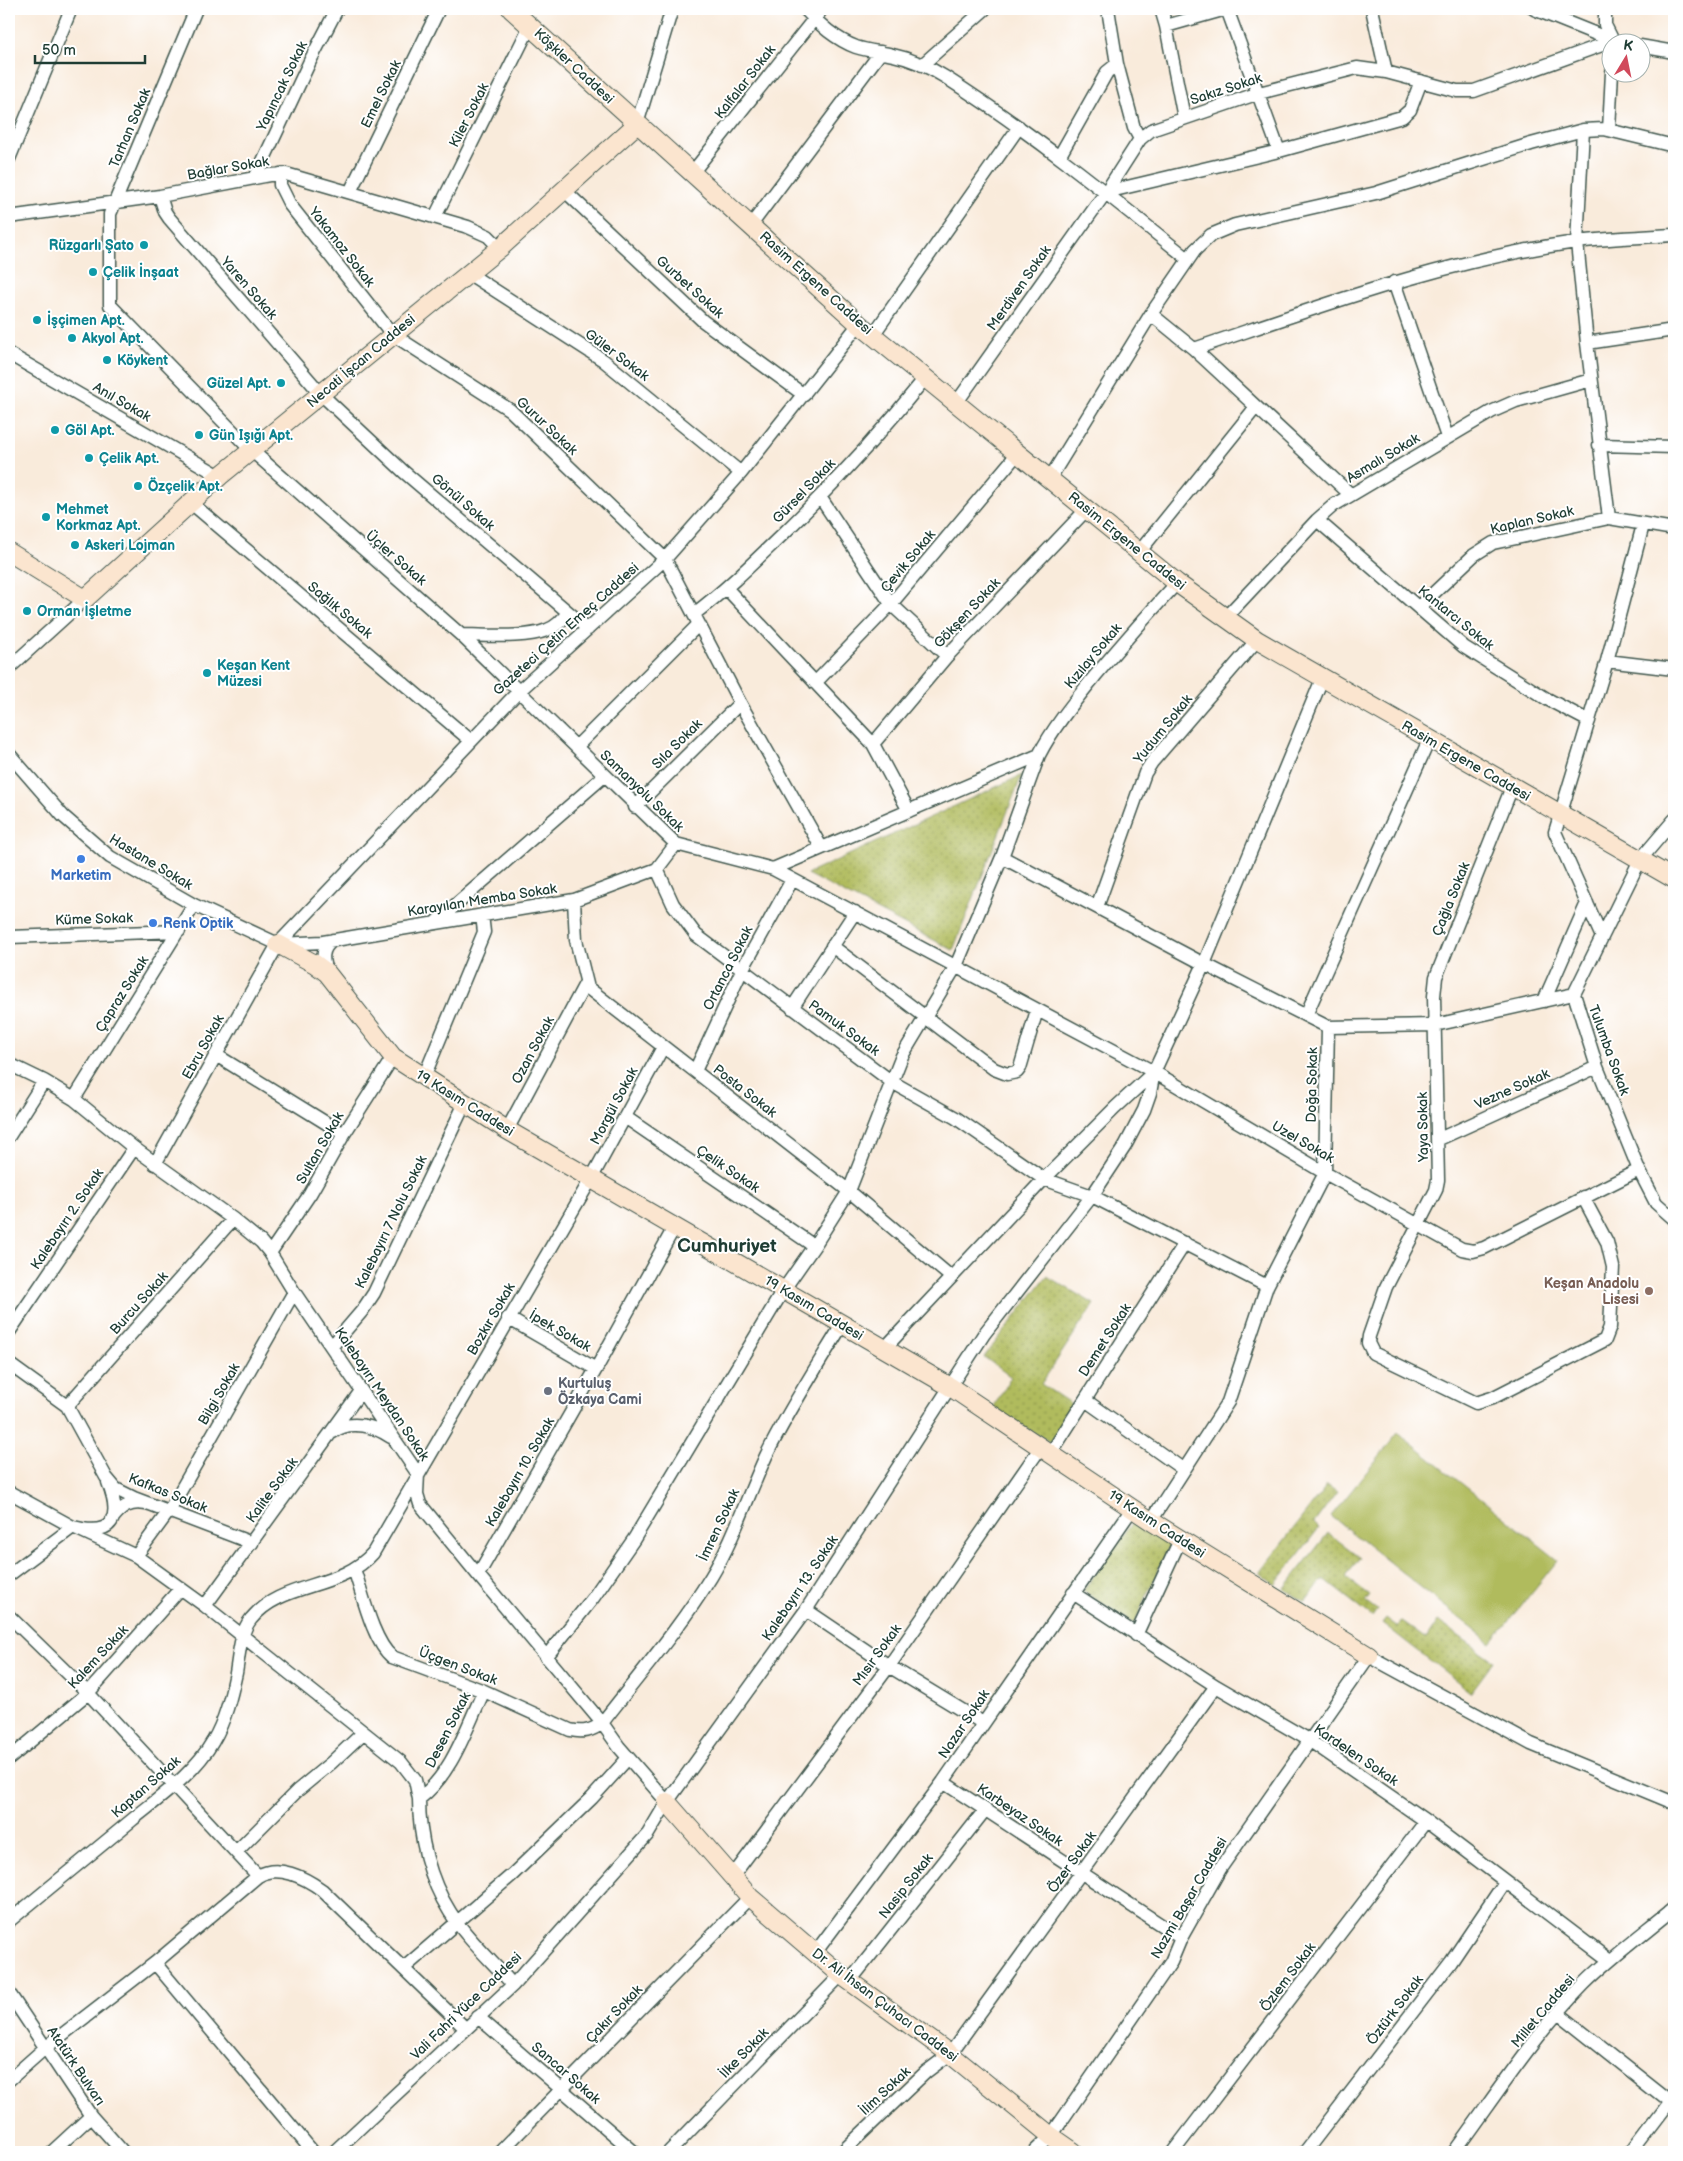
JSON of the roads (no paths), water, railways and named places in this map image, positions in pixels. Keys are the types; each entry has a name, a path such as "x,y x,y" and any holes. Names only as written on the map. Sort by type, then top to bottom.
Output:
{"main road":[{"name":"Köşkler Caddesi","path":"511,9 637,124"},
{"name":"Rasim Ergene Caddesi","path":"637,124 752,225 866,330 1088,508 1177,583 1257,640 1322,679 1674,879"},
{"name":"Necati İşcan Caddesi","path":"82,602 220,476 322,395 392,334 468,272 500,248 637,124"},
{"path":"9,552 82,602"},
{"path":"9,563 82,602"},
{"name":"19 Kasım Caddesi","path":"278,944 315,964 327,973 393,1057 507,1130 949,1386 1180,1540 1369,1656"},
{"name":"Dr. Ali İhsan Çuhacı Caddesi","path":"667,1802 750,1897 815,1953 845,1978 950,2054 1051,2136 1074,2152"}],"street":[{"path":"9,159 70,9"},
{"name":"Tarhan Sokak","path":"196,9 115,203 109,223 111,253 108,292 110,304 251,450"},
{"name":"Yapıncak Sokak","path":"255,178 310,61 337,9"},
{"name":"Emel Sokak","path":"350,192 439,9"},
{"path":"637,124 672,9"},
{"path":"805,9 818,14 847,43 922,65 944,77 1059,156 1188,259"},
{"path":"922,65 985,9"},
{"path":"1161,9 1184,118"},
{"path":"1166,26 1226,9 1259,93 1279,151"},
{"path":"1372,9 1386,72"},
{"path":"1534,9 1600,36"},
{"path":"1605,9 1605,25 1610,32"},
{"path":"1110,10 1117,64 1134,128 1140,139"},
{"name":"Kalfalar Sokak","path":"692,173 818,14"},
{"name":"Kiler Sokak","path":"435,217 530,26"},
{"name":"Sakız Sokak","path":"1106,192 1140,139 1151,130 1259,93 1351,69 1363,68 1386,72 1457,91 1474,91 1600,48"},
{"path":"1650,48 1674,52"},
{"path":"752,225 881,52"},
{"path":"1059,156 1107,72 1117,64"},
{"path":"1106,192 1279,151 1402,117 1410,110 1421,81"},
{"path":"1608,130 1611,82"},
{"name":"Gazeteci Çetin Emeç Caddesi","path":"278,944 519,690 665,559 741,473 804,394 866,330 1019,127"},
{"path":"1583,130 1577,242 1587,343 1609,518"},
{"path":"1050,478 1151,314 1188,259 1205,239 1218,231 1235,225 1376,193 1583,130 1608,130 1674,146"},
{"name":"Bağlar Sokak","path":"9,217 160,196 280,174 293,175 435,217 485,234 500,248"},
{"name":"Yakamoz Sokak","path":"280,174 280,185 290,206 392,334"},
{"name":"Gurbet Sokak","path":"565,191 703,321 804,394"},
{"name":"Merdiven Sokak","path":"956,402 1106,192"},
{"name":"Yaren Sokak","path":"160,196 169,218 322,395"},
{"path":"1194,349 1394,282 1485,259 1577,242 1674,235"},
{"name":"Güler Sokak","path":"468,272 603,360 741,473"},
{"path":"1394,282 1447,437"},
{"path":"1151,314 1194,349 1351,494"},
{"path":"1587,343 1674,330"},
{"name":"Gurur Sokak","path":"392,334 510,410 665,559 740,703 821,847"},
{"name":"Anıl Sokak","path":"9,354 220,476"},
{"name":"Gürsel Sokak","path":"576,747 696,620 820,497 904,405 926,377"},
{"name":"Asmalı Sokak","path":"1226,618 1317,520 1334,505 1504,405 1592,380"},
{"name":"Gönül Sokak","path":"322,395 404,472 588,629"},
{"path":"1140,552 1256,407"},
{"path":"1599,445 1674,447"},
{"name":"Üçler Sokak","path":"251,450 461,635 519,690"},
{"name":"Çevik Sokak","path":"815,683 891,604 1018,453"},
{"path":"820,497 891,604 946,656"},
{"name":"Sağlık Sokak","path":"190,502 470,740"},
{"name":"Gökşen Sokak","path":"873,744 946,656 1088,508"},
{"name":"Kaplan Sokak","path":"1419,607 1474,555 1493,543 1609,518 1674,530"},
{"name":"Kantarcı Sokak","path":"1317,520 1442,629 1480,658 1547,699 1589,721"},
{"path":"1602,937 1555,832 1607,661 1643,524"},
{"name":"Kızılay Sokak","path":"546,1657 593,1598 634,1539 784,1289 849,1191 907,1046 956,966 1002,857 1039,754 1050,734 1072,705 1177,583"},
{"path":"727,589 873,744 908,811"},
{"path":"9,668 82,602"},
{"path":"461,635 541,632 557,624 568,613"},
{"name":"Yudum Sokak","path":"1097,907 1145,773 1152,762 1257,640"},
{"path":"1607,661 1674,669"},
{"path":"884,1349 1044,1179 1154,1072 1204,964 1322,679"},
{"name":"Samanyolu Sokak","path":"519,690 635,807 676,844 773,869 956,966"},
{"name":"Sıla Sokak","path":"635,807 740,703"},
{"path":"1306,1015 1430,740"},
{"name":"Hastane Sokak","path":"9,754 63,816 123,866 194,905 278,944"},
{"path":"773,869 1039,754"},
{"path":"435,923 604,776"},
{"name":"Çağla Sokak","path":"1435,1025 1434,996 1436,977 1512,787"},
{"name":"Tulumba Sokak","path":"1674,820 1640,860 1574,994 1597,1067 1639,1170 1656,1203 1674,1219"},
{"path":"657,869 676,844"},
{"path":"1002,857 1328,1027 1435,1025 1574,994"},
{"name":"Karayılan Memba Sokak","path":"278,944 332,940 574,900 657,869"},
{"name":"Pamuk Sokak","path":"657,869 674,904 690,928 712,949 892,1082 977,1132 1044,1179 1092,1196 1267,1286"},
{"name":"Ortanca Sokak","path":"695,1071 742,970 792,880"},
{"path":"574,900 576,940 585,984"},
{"path":"1544,1001 1587,903"},
{"name":"Çapraz Sokak","path":"74,1099 180,931 194,905"},
{"path":"792,1008 855,912"},
{"path":"424,1077 484,932 482,915"},
{"name":"Küme Sokak","path":"9,937 180,931"},
{"path":"327,973 323,953 327,944 332,940"},
{"name":"Ebru Sokak","path":"155,1164 278,944"},
{"path":"832,946 970,1052 994,1069 1007,1074 1016,1072 1020,1068 1037,1010"},
{"name":"Uzel Sokak","path":"956,966 1154,1072 1417,1225 1462,1249 1478,1250 1639,1170"},
{"name":"Posta Sokak","path":"585,984 849,1191 951,1276"},
{"name":"Ozan Sokak","path":"507,1130 585,984"},
{"name":"Yaya Sokak","path":"1435,1025 1439,1139 1436,1190 1386,1287 1369,1336 1370,1348 1378,1357 1470,1401 1482,1402 1600,1344 1608,1336 1614,1278 1612,1257 1584,1197"},
{"name":"Doğa Sokak","path":"1326,1172 1328,1027"},
{"name":"Morgül Sokak","path":"591,1179 663,1047"},
{"path":"216,1055 344,1134"},
{"name":"Sultan Sokak","path":"270,1253 310,1194 344,1134 393,1057"},
{"name":"Kalebayırı Meydan Sokak","path":"9,1064 44,1081 74,1099 155,1164 251,1233 270,1253 294,1292 418,1474 417,1494 419,1501 478,1575 602,1723 628,1758 667,1802"},
{"name":"Vezne Sokak","path":"1439,1139 1597,1067"},
{"name":"Kalebayırı 13. Sokak","path":"667,1802 806,1610 984,1334 1092,1196 1125,1146 1138,1122 1150,1092 1154,1072"},
{"path":"9,1136 44,1081"},
{"name":"Kalebayırı 7 Nolu Sokak","path":"332,1346 362,1311 374,1293 465,1102"},
{"name":"Çelik Sokak","path":"625,1117 814,1246"},
{"name":"Kalebayırı 2. Sokak","path":"9,1332 134,1148"},
{"path":"1151,1521 1228,1402 1267,1286 1326,1172"},
{"name":"Bozkır Sokak","path":"354,1569 373,1553 508,1318 591,1179"},
{"name":"Burcu Sokak","path":"67,1406 233,1219"},
{"name":"Kalebayırı 10. Sokak","path":"478,1575 675,1226"},
{"name":"Demet Sokak","path":"1046,1450 1085,1400 1185,1243"},
{"name":"Bilgi Sokak","path":"136,1556 169,1511 294,1292"},
{"name":"İpek Sokak","path":"508,1318 596,1369"},
{"name":"İmren Sokak","path":"602,1723 712,1576 740,1521 759,1471 774,1440 842,1325"},
{"name":"Kafkas Sokak","path":"9,1364 67,1406 106,1478 116,1488 123,1493 252,1544"},
{"name":"Kalite Sokak","path":"205,1606 252,1544 361,1391"},
{"path":"1085,1400 1184,1470"},
{"path":"331,1434 343,1426 358,1425 375,1429 396,1441"},
{"name":"Mısır Sokak","path":"732,1877 1046,1450"},
{"path":"106,1478 115,1503 110,1522"},
{"path":"9,1492 72,1527 136,1556 205,1606 407,1768 417,1786 420,1830 428,1862 444,1900 457,1921 513,1984"},
{"path":"107,1542 103,1533 120,1509 135,1503 169,1511"},
{"name":"Nazar Sokak","path":"815,1953 943,1782 1132,1509"},
{"path":"9,1575 72,1527 93,1530 110,1522"},
{"path":"1136,1635 1180,1540"},
{"name":"Üçgen Sokak","path":"354,1569 378,1637 388,1654 484,1690 570,1730 586,1731 602,1723"},
{"name":"Kaptan Sokak","path":"9,1921 174,1784 200,1759 214,1740 227,1707 243,1637 251,1619 271,1602 354,1569"},
{"name":"Kalem Sokak","path":"9,1759 88,1693 180,1589"},
{"name":"Kardelen Sokak","path":"1073,1594 1216,1686 1309,1740 1426,1821 1610,1960"},
{"path":"806,1610 889,1666 983,1723"},
{"path":"9,1616 88,1693 258,1876"},
{"path":"1369,1656 1531,1744 1674,1803"},
{"name":"Nazmi Başar Caddesi","path":"1034,2152 1051,2136 1164,1972 1220,1869 1369,1656"},
{"name":"Özer Sokak","path":"950,2054 1216,1686"},
{"name":"Desen Sokak","path":"419,1799 436,1784 446,1771 484,1690"},
{"path":"236,1852 297,1791 331,1763 363,1732"},
{"path":"404,1968 514,1874 592,1798 628,1758"},
{"name":"Karbeyaz Sokak","path":"943,1782 1181,1938"},
{"name":"Vali Fahri Yüce Caddesi","path":"334,2152 513,1984 648,1834 667,1802"},
{"name":"Nasip Sokak","path":"845,1978 985,1810"},
{"name":"Özlem Sokak","path":"1173,2152 1426,1821"},
{"path":"9,2080 44,2048 155,1963 258,1876 265,1872 278,1870 312,1883 333,1899 466,2029"},
{"name":"Öztürk Sokak","path":"1305,2152 1451,1962 1505,1882"},
{"name":"Çakır Sokak","path":"500,2152 750,1897"},
{"name":"Millet Caddesi","path":"1454,2152 1558,2013 1610,1960 1674,1908"},
{"path":"155,1963 313,2152"},
{"name":"İlke Sokak","path":"669,2152 845,1978"},
{"name":"Atatürk Bulvarı","path":"9,1994 91,2116 123,2152"},
{"path":"1558,2013 1672,2104 1631,2152"},
{"name":"Sancar Sokak","path":"478,2017 634,2152"},
{"name":"İlim Sokak","path":"842,2152 912,2085 950,2054"},
{"path":"52,2152 91,2116"}],"place":[{"name":"Rüzgarlı Şato","path":"144,245"},
{"name":"Çelik İnşaat","path":"93,272"},
{"name":"İşçimen Apt.","path":"37,320"},
{"name":"Akyol Apt.","path":"72,338"},
{"name":"Köykent","path":"107,360"},
{"name":"Güzel Apt.","path":"281,383"},
{"name":"Göl Apt.","path":"55,430"},
{"name":"Gün Işığı Apt.","path":"199,435"},
{"name":"Çelik Apt.","path":"89,458"},
{"name":"Özçelik Apt.","path":"138,486"},
{"name":"Mehmet Korkmaz Apt.","path":"46,517"},
{"name":"Askeri Lojman","path":"75,545"},
{"name":"Orman İşletme","path":"27,611"},
{"name":"Keşan Kent Müzesi","path":"207,673"},
{"name":"Marketim","path":"81,859"},
{"name":"Renk Optik","path":"153,923"},
{"name":"Keşan Anadolu Lisesi","path":"1649,1291"},
{"name":"Kurtuluş Özkaya Cami","path":"548,1391"}],"district":[{"name":"Cumhuriyet","path":"727,1246"}]}
